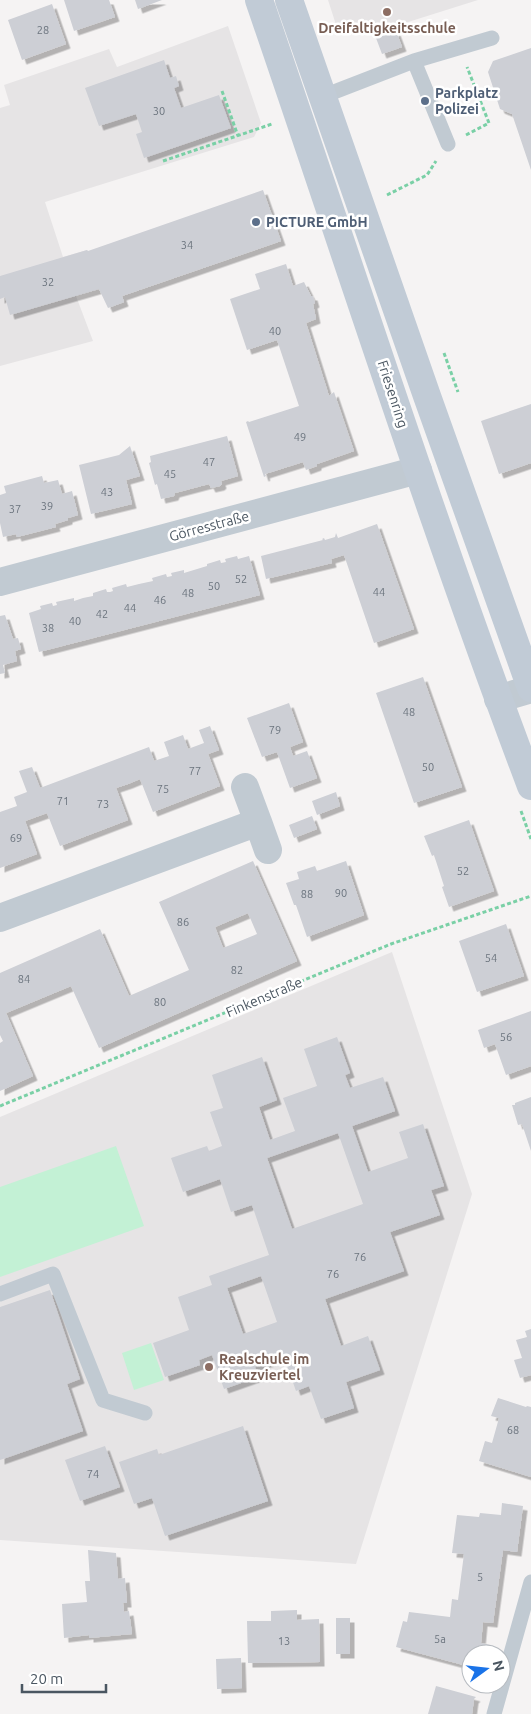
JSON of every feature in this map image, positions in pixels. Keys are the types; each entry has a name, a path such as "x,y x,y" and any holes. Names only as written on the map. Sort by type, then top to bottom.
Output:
{"main road":[{"name":"Friesenring","path":"260,0 418,470 498,699 531,786"},
{"path":"289,0 321,97 531,688"}],"street":[{"name":"Görresstraße","path":"0,582 418,470"},
{"path":"498,699 531,688"},
{"path":"245,787 268,850"},
{"path":"0,918 258,822"}],"lane":[{"path":"321,97 414,61 492,38"},
{"path":"414,61 448,144"},
{"path":"0,1294 53,1274 103,1400 145,1414"},
{"path":"494,1714 531,1582"}],"path":[{"path":"222,91 238,136"},
{"path":"163,162 299,115"},
{"name":"Finkenstraße","path":"0,1106 391,944 531,896"}],"shaded area":[{"name":"Dreifaltigkeitsschule","path":"328,0 478,0 405,23 339,34"},
{"path":"228,26 261,123 254,137 45,202 63,257 87,250 99,289 76,296 93,341 0,366 0,108 10,105 4,85 109,49 117,67"},
{"name":"Realschule im Kreuzviertel","path":"392,952 472,1194 356,1564 0,1540 0,1117"}],"green space":[{"path":"116,1146 144,1226 0,1277 0,1187"},
{"path":"151,1343 164,1380 134,1390 122,1353"}],"building":[{"path":"64,0 109,0 115,17 74,31"},
{"path":"135,0 162,0 138,9"},
{"path":"52,4 66,44 22,60 8,20"},
{"path":"396,31 402,47 382,54 376,38"},
{"path":"531,48 531,170 512,114 500,109 488,72 493,61"},
{"path":"164,60 170,78 176,76 179,86 174,88 181,108 219,95 231,128 144,158 136,134 142,132 136,114 99,126 85,88"},
{"path":"263,190 281,241 122,296 124,302 108,308 99,289 10,315 5,297 0,299 0,276 88,251"},
{"path":"286,264 293,286 304,282 311,296 313,296 316,319 306,323 329,396 334,392 354,451 317,464 317,466 306,470 303,462 265,474 266,476 264,477 246,422 299,406 277,340 247,350 230,299 260,289 255,274"},
{"path":"531,404 531,463 499,474 481,421"},
{"path":"227,436 238,476 221,481 222,484 220,486 211,488 209,484 175,493 174,496 161,499 149,463 151,462 150,456"},
{"path":"130,446 140,476 126,480 132,504 91,514 79,465 119,455"},
{"path":"42,476 44,483 58,480 62,494 72,491 78,515 55,524 56,527 17,537 16,534 3,537 0,523 0,495 6,493 4,486"},
{"path":"377,524 414,629 374,643 344,555 331,559 332,563 266,579 261,556 323,540 324,538 325,540 335,537 336,533 338,538"},
{"path":"237,556 238,559 249,556 260,595 39,652 29,613 41,609 40,606 52,603 53,606 57,605 56,602 74,598 74,601 93,596 93,593 106,589 107,592 110,592 113,591 112,588 126,584 127,587 153,581 152,578 166,574 167,577 172,576 171,573 184,570 184,573 220,560 221,563 226,562 225,559"},
{"path":"5,615 13,639 18,638 21,649 15,651 17,661 3,665 5,673 0,674 0,616"},
{"path":"423,677 462,787 414,803 376,693"},
{"path":"289,703 303,742 290,747 293,756 307,751 317,778 290,788 277,752 262,757 247,718"},
{"path":"210,726 219,750 208,754 220,786 153,812 140,779 116,788 128,820 60,846 47,813 25,821 37,854 0,868 0,812 17,806 14,797 27,792 19,771 32,767 40,788 149,747 154,761 169,756 164,742 183,735 188,749 204,743 199,730"},
{"path":"336,792 340,806 317,815 312,801"},
{"path":"312,816 317,829 294,838 289,825"},
{"path":"469,820 494,891 449,907 434,855 432,856 424,836"},
{"path":"253,861 297,961 99,1048 71,986 6,1013 33,1076 0,1091 0,1043 3,1041 0,1035 0,973 100,929 129,996 189,970 159,902","holes":["248,913 257,934 223,948 215,927"]},
{"path":"346,861 364,915 307,937 286,883 299,879 297,872 315,866 317,871"},
{"path":"506,924 524,976 477,992 459,941"},
{"path":"531,1011 531,1066 506,1075 495,1044 484,1048 478,1030"},
{"path":"337,1037 350,1073 345,1075 350,1088 383,1077 395,1111 352,1126 368,1172 408,1158 399,1132 423,1124 444,1186 431,1190 440,1215 390,1232 404,1271 325,1299 341,1346 368,1336 380,1370 346,1382 354,1408 321,1419 309,1386 296,1391 284,1357 255,1367 258,1377 224,1389 212,1355 199,1360 200,1365 165,1377 153,1343 189,1330 178,1297 212,1285 209,1276 269,1255 252,1205 231,1212 220,1179 183,1192 171,1158 207,1146 209,1151 222,1146 210,1112 223,1108 212,1075 262,1057 277,1100 259,1107 270,1140 295,1131 283,1098 317,1086 304,1049","holes":["338,1133 363,1204 292,1229 267,1158","261,1276 277,1322 243,1334 227,1288"]},
{"path":"531,1097 531,1151 522,1124 518,1125 512,1105"},
{"path":"50,1290 80,1379 67,1384 83,1431 0,1460 0,1307"},
{"path":"531,1329 531,1375 520,1378 514,1360 522,1358 516,1340 527,1337 525,1331"},
{"path":"498,1398 531,1407 531,1477 479,1461 485,1441 492,1443 499,1418 491,1416"},
{"path":"243,1426 268,1501 165,1536 152,1498 134,1504 119,1462 157,1449 159,1455"},
{"path":"105,1446 120,1487 80,1501 65,1460"},
{"path":"502,1503 523,1506 517,1552 503,1550 493,1623 483,1622 481,1643 486,1644 461,1644 461,1664 396,1647 403,1621 407,1622 409,1612 450,1617 452,1599 458,1600 464,1554 452,1553 457,1515 479,1517 480,1513 501,1515"},
{"path":"88,1550 116,1553 118,1579 125,1578 127,1603 123,1603 124,1612 129,1611 132,1634 89,1638 89,1635 64,1638 62,1604 87,1602 85,1581 90,1581"},
{"path":"297,1610 297,1620 319,1619 320,1662 248,1663 247,1621 271,1621 271,1611"},
{"path":"336,1618 350,1618 350,1654 336,1654"},
{"path":"241,1658 242,1688 217,1689 216,1659"},
{"path":"436,1686 476,1697 472,1714 428,1714"}],"place":[{"name":"Dreifaltigkeitsschule","path":"387,12"},
{"name":"Parkplatz Polizei","path":"425,101"},
{"name":"PICTURE GmbH","path":"256,222"},
{"name":"Realschule im Kreuzviertel","path":"209,1367"}]}
